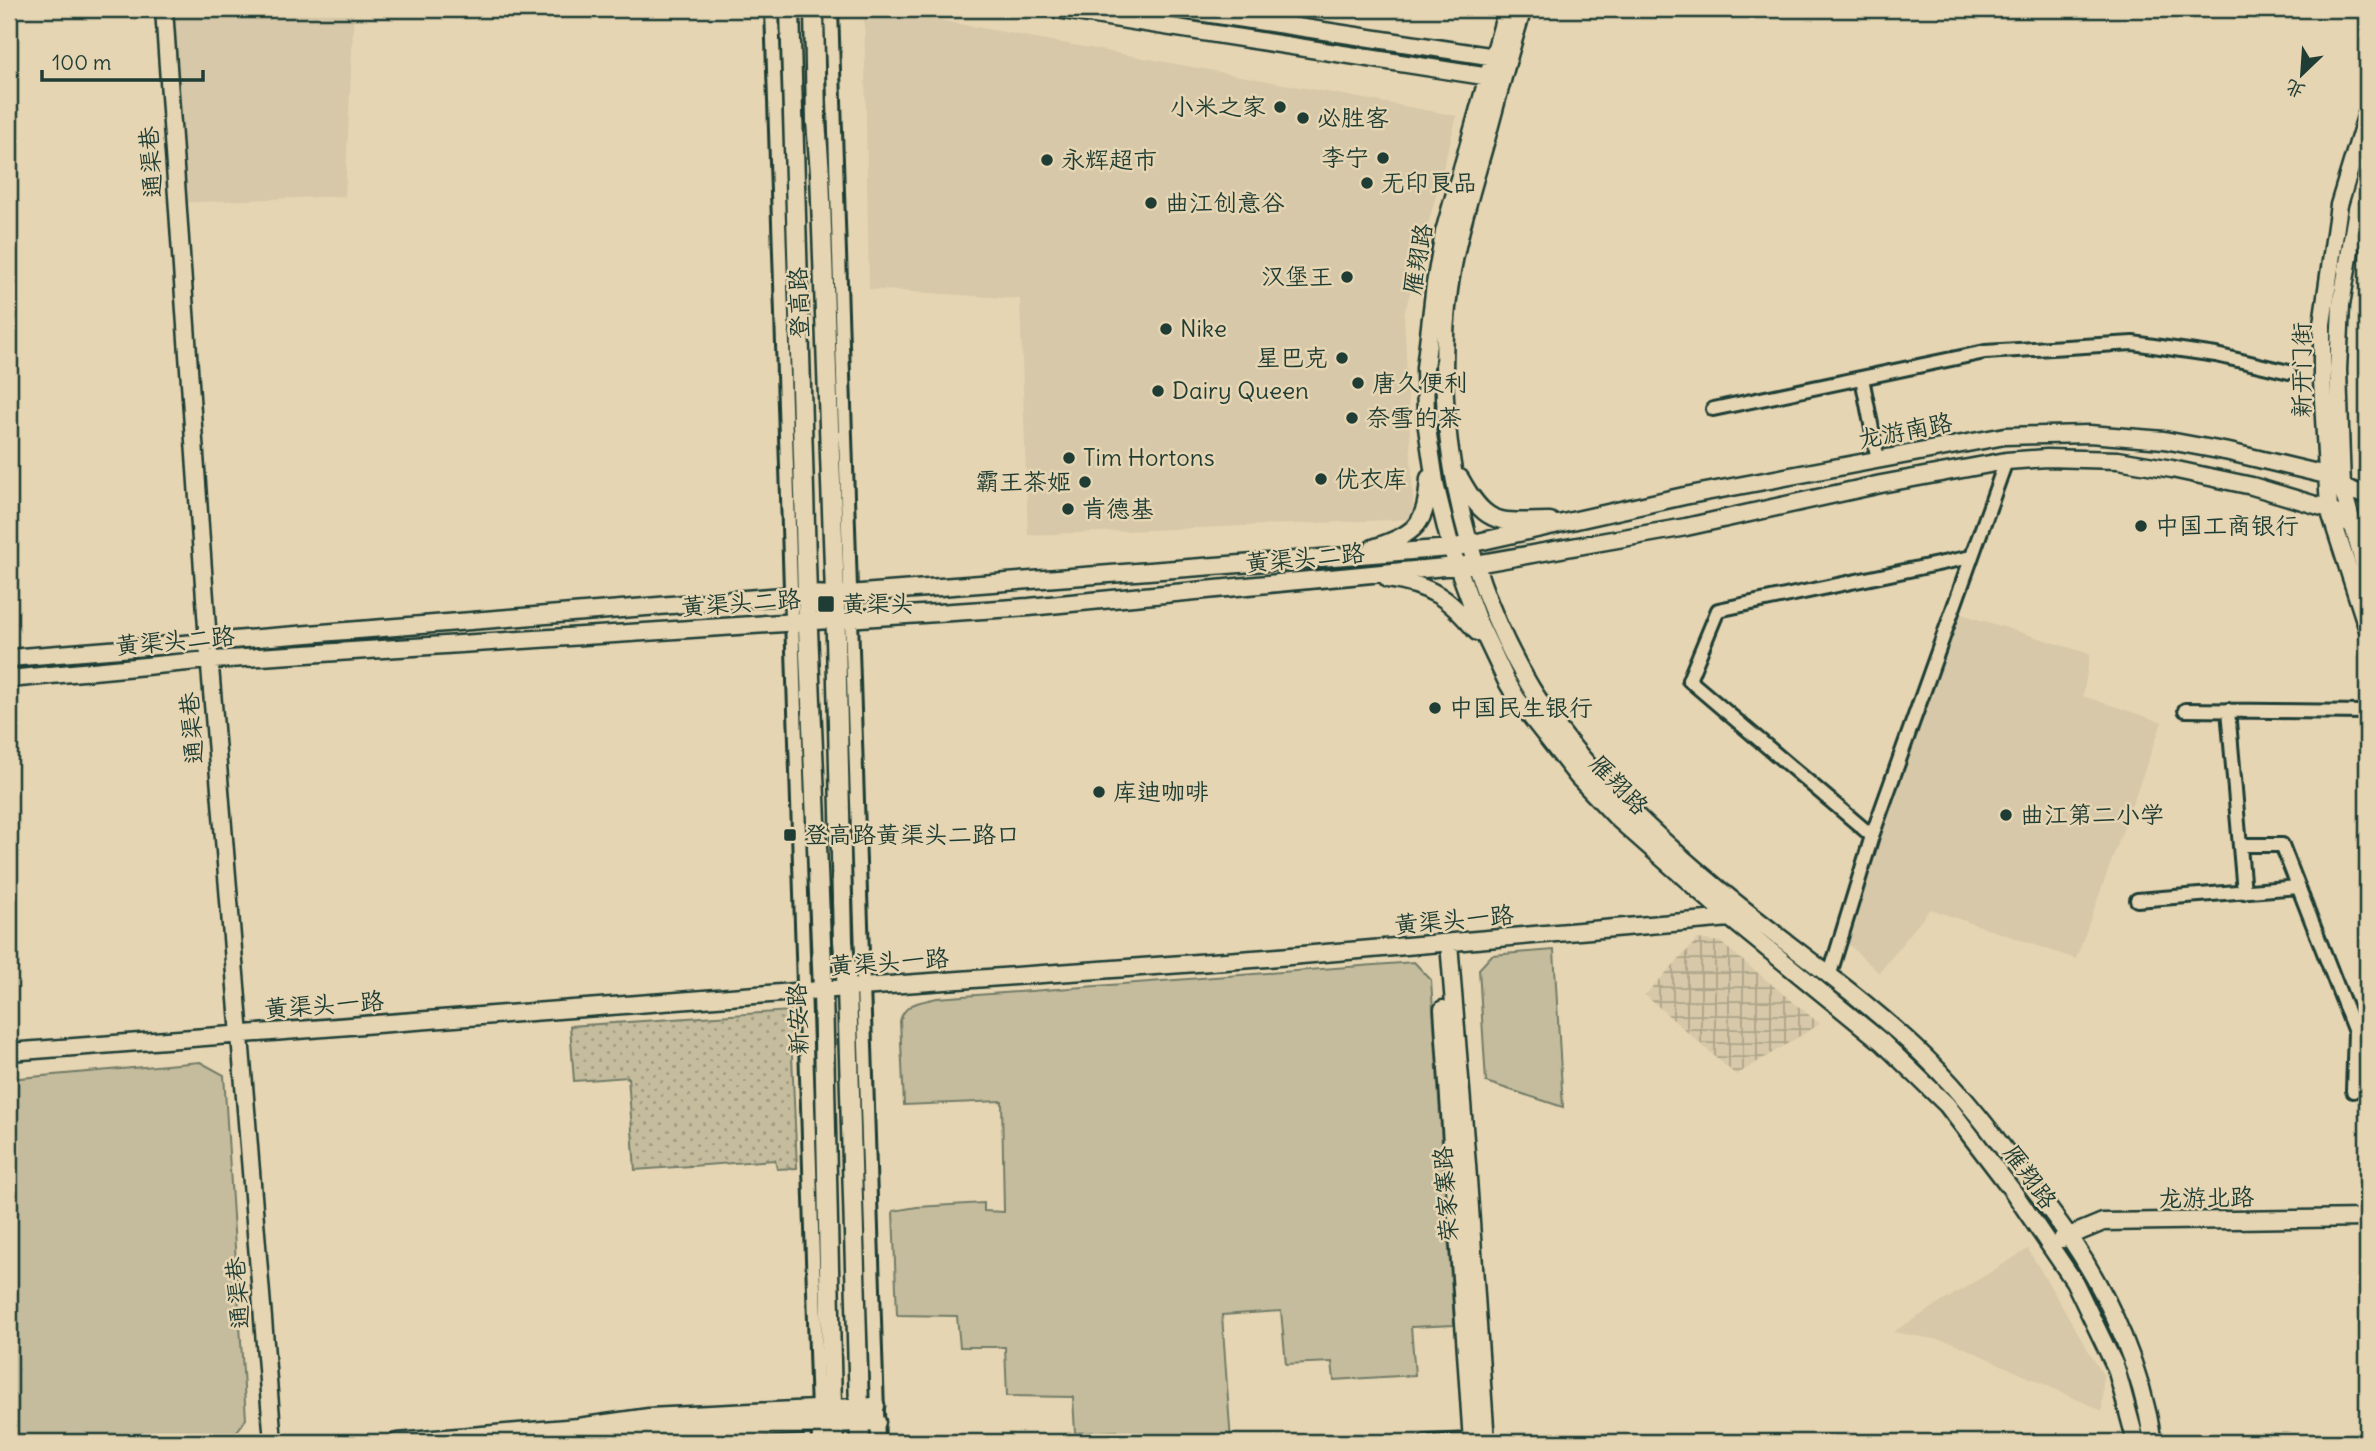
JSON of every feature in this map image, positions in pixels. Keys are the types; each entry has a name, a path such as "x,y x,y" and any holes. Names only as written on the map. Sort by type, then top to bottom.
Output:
{"main road":[{"name":"通渠巷","path":"164,9 209,660 273,1442"},
{"name":"登高路","path":"790,9 799,594"},
{"name":"登高路","path":"814,9 816,121 842,594"},
{"path":"1056,9 1495,78"},
{"path":"1178,9 1500,58"},
{"name":"雁翔路","path":"1507,9 1500,58 1450,283 1445,365 1454,465 1470,545 1495,617 1522,671 1557,726 1594,771 1640,819 1696,870 1923,1055 1975,1112 2069,1236 2099,1288 2129,1350 2145,1400 2153,1442"},
{"name":"雁翔路","path":"1500,58 1523,9"},
{"name":"雁翔路","path":"1495,78 1454,190 1435,284 1425,368 1426,421 1436,488 1456,566 1477,619 1517,699 1578,777 1617,818 1730,918 1862,1025 1947,1105 2050,1244 2074,1281 2107,1346 2123,1387 2136,1442"},
{"name":"新开门街","path":"2367,113 2339,205 2322,324 2329,509 2367,627"},
{"name":"新开门街","path":"2367,175 2357,209 2341,305 2338,370 2342,487 2360,529 2367,576"},
{"name":"龙游南路","path":"1451,548 1546,529 1570,520 1684,496 2006,436 2089,434 2185,443 2326,475 2342,487 2367,496"},
{"path":"1352,556 1402,538 1413,529 1426,505 1430,454"},
{"name":"龙游南路","path":"1476,564 1686,527 1881,484 2006,461 2047,458 2118,460 2252,486 2329,509 2360,529"},
{"path":"1454,465 1480,509 1493,518 1510,522 1570,520"},
{"name":"黄渠头二路","path":"9,659 799,594 842,594 1451,548"},
{"name":"黄渠头二路","path":"9,679 209,660 1030,607 1476,564"},
{"path":"1361,575 1412,584 1444,599 1464,617 1493,653"},
{"name":"新安路","path":"799,594 823,990 825,1415 834,1442"},
{"name":"新安路","path":"842,594 843,941 855,987 869,1414 860,1442"},
{"name":"黄渠头一路","path":"9,1052 1444,944 1730,918"},
{"name":"荣家寨路","path":"1444,944 1477,1441"},
{"name":"龙游北路","path":"2050,1244 2104,1222 2367,1218"},
{"path":"397,1442 578,1427 649,1417 869,1414"},
{"path":"510,1442 825,1415"}],"street":[{"path":"772,9 799,594"},
{"path":"831,9 842,594"},
{"path":"1713,409 1985,352 2133,343 2216,355 2289,372"},
{"path":"1862,378 1878,460"},
{"path":"1829,976 1872,836 2006,461"},
{"path":"1872,836 1689,680 1717,610 1971,557"},
{"path":"800,622 804,992 825,1415 819,1442"},
{"path":"2185,710 2367,712"},
{"path":"2228,710 2244,892"},
{"path":"2240,845 2282,845 2355,1032 2353,1091"},
{"path":"2137,900 2298,887"},
{"path":"869,1414 878,1442"},
{"path":"1424,1442 1477,1441"}],"shaded area":[{"path":"174,9 354,9 345,196 176,203"},
{"name":"曲江创意谷","path":"864,9 879,9 1457,116 1404,315 1414,519 1028,535 1020,299 869,289"},
{"name":"曲江第二小学","path":"1955,612 2090,654 2083,696 2162,722 2076,959 1930,909 1879,973 1842,938"},
{"path":"1698,939 1720,942 1820,1024 1736,1075 1645,995"},
{"path":"1554,950 1563,1107 1486,1082 1479,969 1492,955"},
{"path":"1414,962 1431,980 1454,1325 1411,1327 1415,1375 1334,1380 1332,1362 1286,1364 1281,1311 1222,1315 1231,1442 1118,1442 1117,1431 1075,1433 1073,1397 1007,1396 1005,1347 960,1347 957,1316 897,1315 893,1211 984,1203 984,1211 1004,1212 1002,1101 904,1105 900,1021 910,1006 937,998"},
{"path":"790,1011 797,1168 777,1169 775,1160 635,1170 628,1077 574,1081 570,1026"},
{"path":"200,1062 224,1075 246,1419 235,1434 141,1442 9,1442 9,1079"},
{"path":"2028,1249 2103,1375 2102,1411 1952,1342 1893,1332"}],"place":[{"name":"小米之家","path":"1280,107"},
{"name":"必胜客","path":"1303,118"},
{"name":"李宁","path":"1383,158"},
{"name":"永辉超市","path":"1047,160"},
{"name":"无印良品","path":"1367,183"},
{"name":"曲江创意谷","path":"1151,203"},
{"name":"汉堡王","path":"1347,277"},
{"name":"Nike","path":"1166,329"},
{"name":"星巴克","path":"1342,358"},
{"name":"唐久便利","path":"1358,383"},
{"name":"Dairy Queen","path":"1158,391"},
{"name":"奈雪的茶","path":"1352,418"},
{"name":"Tim Hortons","path":"1069,458"},
{"name":"优衣库","path":"1321,479"},
{"name":"霸王茶姬","path":"1085,482"},
{"name":"肯德基","path":"1068,509"},
{"name":"中国工商银行","path":"2141,526"},
{"name":"黄渠头","path":"826,604"},
{"name":"中国民生银行","path":"1435,708"},
{"name":"库迪咖啡","path":"1099,792"},
{"name":"曲江第二小学","path":"2006,815"},
{"name":"登高路黄渠头二路口","path":"790,835"}]}
